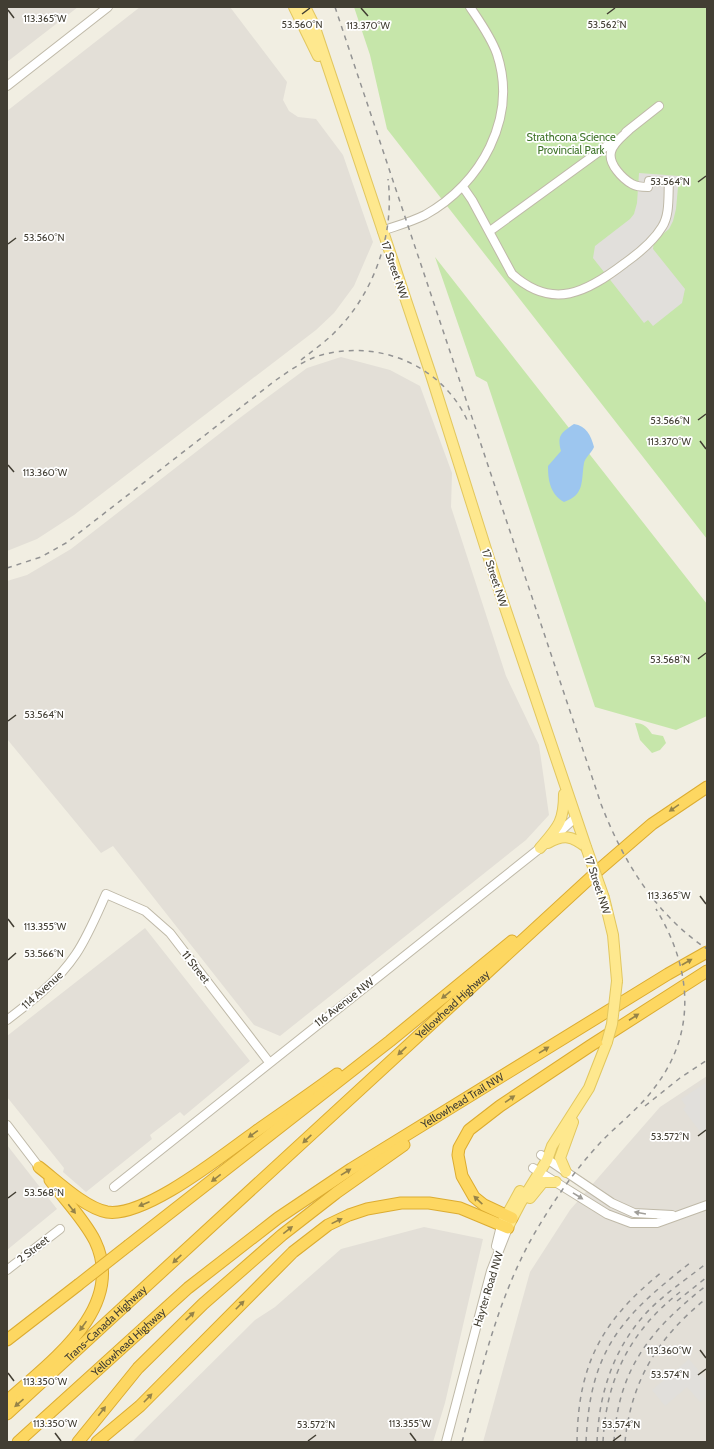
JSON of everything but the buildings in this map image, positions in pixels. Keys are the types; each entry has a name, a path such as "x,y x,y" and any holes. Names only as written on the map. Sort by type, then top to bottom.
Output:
{"highway":[{"name":"Yellowhead Highway","path":"206,1232 585,883 652,824 707,787"},
{"path":"7,1340 390,1041 585,883"},
{"name":"Yellowhead Trail NW","path":"224,1261 278,1218 333,1180 511,1070 707,952"},
{"path":"508,1220 474,1197 462,1176 458,1155 459,1148 469,1130 500,1106 577,1054 707,971"},
{"path":"39,1167 85,1202 97,1209 115,1213 132,1208 157,1198 183,1182 357,1060 390,1041"},
{"path":"78,1442 111,1400 155,1350 248,1264 336,1193 392,1153 456,1111 511,1070"},
{"path":"7,1401 79,1333 93,1310 100,1287 100,1261 94,1240 39,1167"},
{"path":"97,1442 140,1406 293,1252 328,1225 367,1209 401,1203 429,1203 460,1208 508,1220"},
{"name":"Trans-Canada Highway","path":"7,1414 206,1232"},
{"name":"Yellowhead Highway","path":"18,1442 188,1288 224,1261"},
{"path":"7,1350 48,1309"}],"main road":[{"path":"294,7 306,29 338,98"},
{"name":"17 Street NW","path":"305,7 314,24 564,785 604,898 613,935 617,981 612,1024 607,1042 589,1088 536,1170 508,1220"},
{"path":"540,848 557,828 562,818 564,810 564,785"},
{"path":"540,848 558,837 578,841 586,847"},
{"path":"566,1172 560,1158 578,1106"},
{"path":"508,1220 526,1205 543,1182 556,1182"}],"street":[{"path":"7,86 108,7"},
{"path":"382,231 414,221 426,215 463,187 480,167 490,147 501,113 503,98 501,68 497,54 487,33 470,7"},
{"path":"490,231 629,130 659,106"},
{"path":"463,187 490,231 512,274 531,289 544,293 567,295 583,290 613,272 648,244 662,228 667,212 669,182 649,180 648,187 633,185 619,173 613,164 610,156 611,150 629,130"},
{"name":"116 Avenue NW","path":"114,1187 269,1062 540,848 575,818"},
{"name":"11 Street","path":"106,894 145,911 165,928 269,1062"},
{"name":"114 Avenue","path":"7,1020 47,988 63,971 76,954 88,933 106,894"},
{"path":"7,1125 39,1167"},
{"path":"544,1158 612,1202 634,1213 679,1216"},
{"path":"536,1170 607,1214 631,1223 657,1223 707,1206"},
{"name":"Hayter Road NW","path":"446,1442 493,1265 508,1220"},
{"name":"2 Street","path":"7,1270 60,1229"}],"shaded area":[{"path":"7,7 78,7 7,62"},
{"path":"140,7 230,7 287,82 283,100 289,111 298,117 316,119 343,155 373,242 354,286 334,313 316,330 74,515 37,539 7,551 7,111"},
{"path":"639,173 679,176 676,209 673,221 669,229 654,241 653,249 685,289 682,303 653,326 648,320 644,323 593,258 595,246 630,219 634,214 637,203"},
{"path":"341,357 390,370 420,386 452,473 451,507 506,676 539,745 549,815 526,840 280,1036 254,1025 113,846 101,853 7,739 7,581 27,575 71,549 241,417 307,368"},
{"path":"145,928 250,1061 184,1116 180,1112 150,1135 152,1139 86,1192 63,1172 64,1168 7,1097 7,1036"},
{"path":"707,1076 707,1442 483,1442 530,1272 570,1210 660,1107"},
{"path":"707,1082 707,1129 701,1133 683,1109 686,1106 681,1099"},
{"path":"7,1145 57,1209 7,1250"},
{"path":"424,1227 483,1239 445,1403 433,1442 132,1442 255,1320 275,1307 341,1249"},
{"path":"689,1359 707,1381 707,1396 700,1402 687,1387 665,1406 652,1390"}],"green space":[{"name":"Strathcona Science Provincial Park","path":"354,7 707,7 707,539 387,129 370,55"},
{"path":"435,257 707,604 707,716 676,730 595,707 487,382 476,376"},
{"path":"635,723 645,726 652,734 663,736 666,743 660,750 652,753 640,740"}],"water":[{"path":"574,424 585,429 594,447 584,463 581,487 579,491 571,499 564,502 559,499 553,491 548,466 561,451 561,435"}],"railway":[{"path":"335,7 601,804 630,866 656,903 688,935 707,949"},
{"path":"301,360 334,333 348,317 371,282 385,242 388,221 388,179"},
{"path":"7,568 41,557 66,543 276,380 302,363 318,356 340,351 363,351 385,354 406,361 425,371 442,385 457,402 468,422"},
{"path":"462,1442 491,1337 509,1285 533,1236 556,1199 581,1165 600,1143 649,1095 669,1066 678,1044 683,1021 685,998 682,976 677,953 668,931 656,909"},
{"path":"645,1106 680,1078 707,1060"},
{"path":"586,1442 589,1410 594,1383 602,1359 614,1338 628,1319 645,1301 690,1263"},
{"path":"597,1442 598,1423 605,1388 618,1354 627,1338 637,1323 650,1309 670,1291 707,1263"},
{"path":"577,1442 578,1414 582,1389 597,1346 609,1326 624,1308 641,1290 662,1272"},
{"path":"677,1301 707,1277"},
{"path":"614,1442 622,1392 630,1371 641,1352 654,1334 669,1318 707,1285"},
{"path":"603,1442 609,1397 615,1377 624,1358 634,1340 647,1323 662,1307 680,1292"},
{"path":"625,1442 628,1420 634,1399 641,1379 650,1361 675,1328 707,1298"}]}
